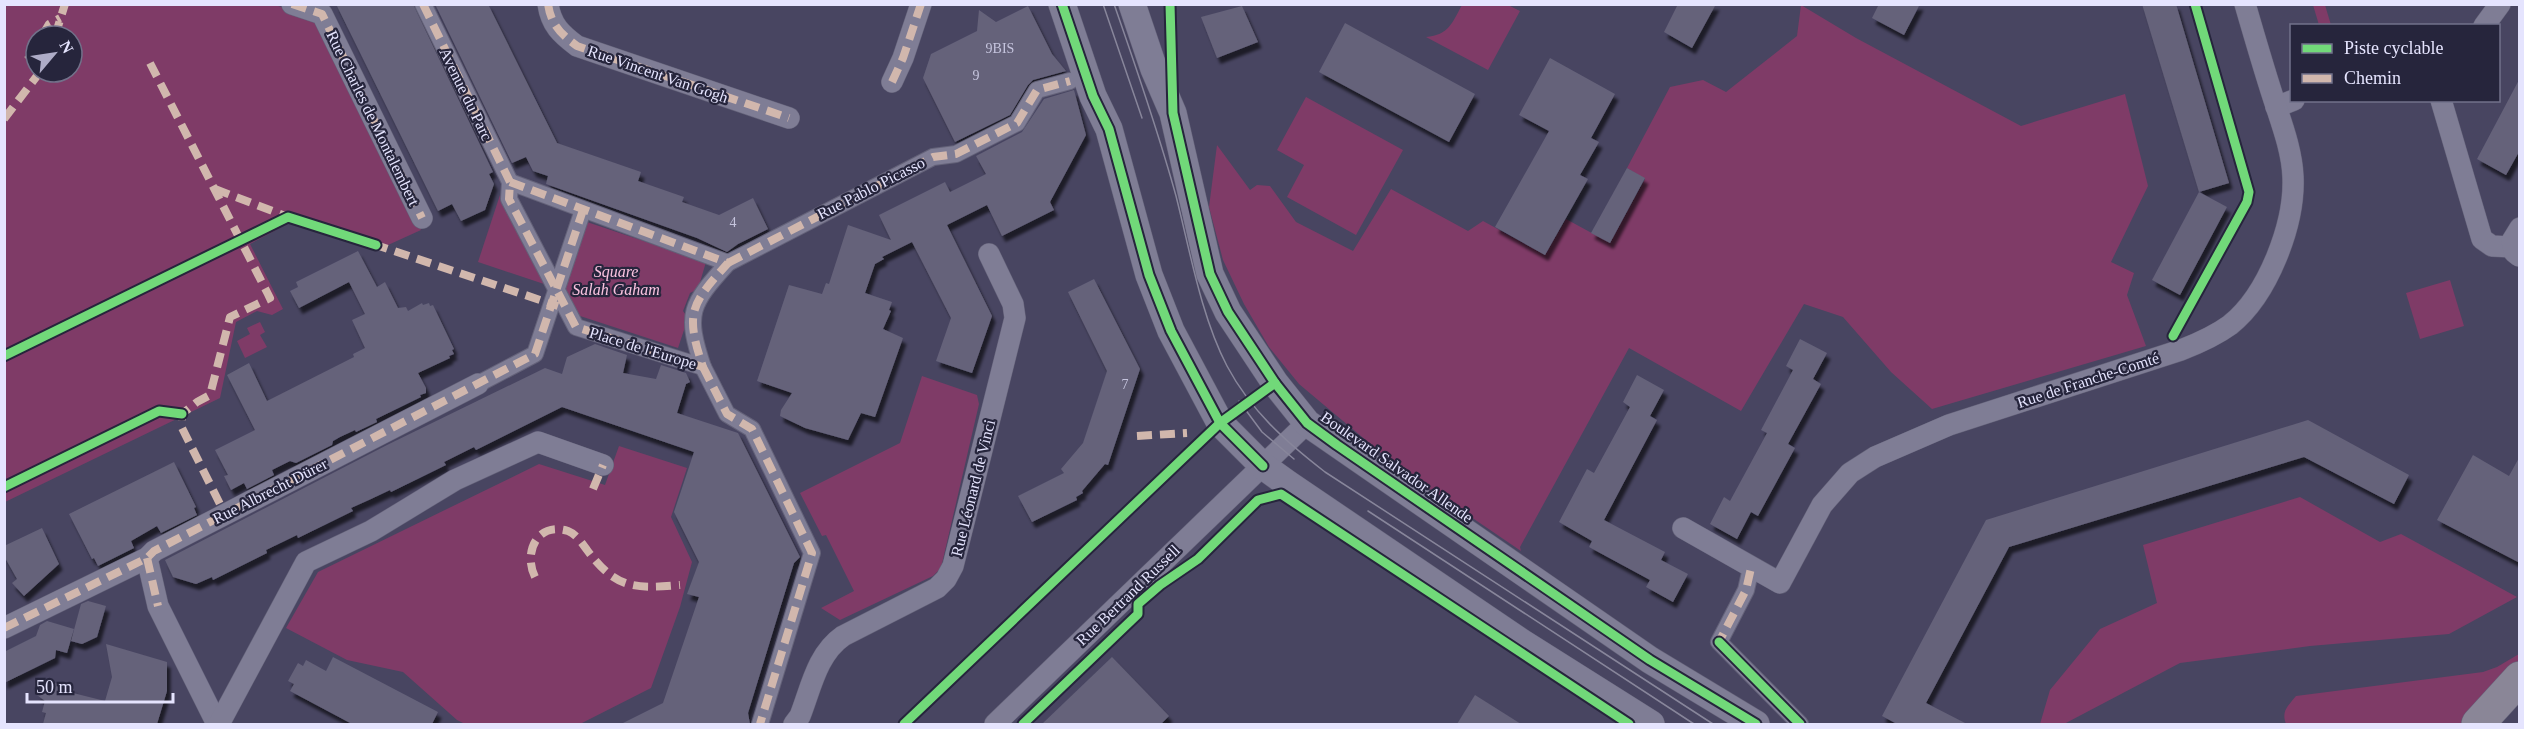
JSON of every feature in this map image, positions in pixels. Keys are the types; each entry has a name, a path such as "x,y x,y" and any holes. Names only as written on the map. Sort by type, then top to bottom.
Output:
{"main road":[{"path":"2478,724 2520,678"}],"street":[{"name":"Rue Charles de Montalembert","path":"292,4 322,15 422,218"},
{"name":"Avenue du Parc","path":"423,4 510,182"},
{"name":"Rue Vincent Van Gogh","path":"548,4 550,17 560,33 577,46 789,118"},
{"path":"892,82 921,4"},
{"path":"1062,4 1093,96 1109,129 1149,275 1171,331 1220,423 1263,466 1521,642 1651,724"},
{"name":"Boulevard Salvador Allende","path":"1132,4 1154,69 1173,112 1210,274 1228,312 1246,340 1275,383 1307,423 1650,660 1756,724"},
{"name":"Rue de Franche-Comté","path":"1683,528 1780,583 1822,505 1850,473 1875,457 1949,425 2181,350 2210,339 2232,324 2254,300 2278,255 2291,211 2293,176 2285,136 2285,104 2245,4"},
{"path":"2485,24 2500,4"},
{"name":"Rue Pablo Picasso","path":"728,264 778,235 933,157 956,154 1017,123 1037,90 1070,81"},
{"path":"2442,102 2482,239 2492,246 2517,244"},
{"path":"510,182 728,264"},
{"name":"Place de l'Europe","path":"510,182 509,199 576,327 703,367"},
{"path":"556,291 583,210"},
{"name":"Rue Léonard de Vinci","path":"794,724 800,716 824,654 833,642 937,588 946,579 953,566 1015,318 1013,304 988,254"},
{"name":"Place de l'Europe","path":"703,367 691,330 694,311 699,296 728,264"},
{"name":"Rue Albrecht Dürer","path":"4,628 147,558 154,551 535,354 556,291"},
{"path":"703,367 728,414 752,429 812,553 760,724"},
{"name":"Rue Bertrand Russell","path":"995,724 1307,423"},
{"path":"218,724 306,562 370,531 455,480 538,442 603,465"},
{"path":"147,558 158,606 218,724"},
{"path":"1751,568 1746,590 1719,642 1800,724"}],"green space":[{"path":"272,4 316,18 421,230 377,250 293,221 250,244 283,309 272,315 257,311 236,322 220,398 5,502 5,5"},
{"path":"1462,5 1508,5 1520,11 1488,70 1426,37 1445,31"},
{"path":"1801,5 1856,38 2021,126 2125,94 2148,186 2111,262 2134,273 2127,295 2146,346 1932,409 1891,372 1843,317 1804,304 1741,411 1629,348 1520,547 1521,551 1399,468 1299,384 1269,347 1244,304 1223,260 1209,207 1217,145 1250,190 1257,185 1270,186 1296,222 1353,251 1391,189 1468,231 1483,221 1545,255 1566,219 1610,243 1645,179 1627,168 1670,87 1703,80 1726,92 1797,36"},
{"path":"2313,5 2325,5 2331,24 2319,24"},
{"path":"1306,97 1403,150 1356,235 1287,197 1304,165 1277,150"},
{"path":"500,195 544,284 478,262"},
{"name":"Square Salah Gaham","path":"587,222 706,262 698,289 690,293 683,311 688,318 678,348 577,315 563,283"},
{"path":"2450,280 2464,326 2420,339 2406,293"},
{"path":"260,322 265,332 260,335 267,347 245,358 237,341 250,334 247,328"},
{"path":"922,376 977,395 979,404 941,568 933,576 840,620 821,608 854,591 826,535 822,536 800,493 900,443"},
{"path":"619,446 687,468 671,517 692,562 680,607 651,688 580,724 465,724 457,720 403,672 347,660 286,628 318,572 539,464 605,485"},
{"path":"2300,497 2380,542 2401,534 2517,597 2449,634 2310,646 2180,663 2064,724 2040,724 2050,690 2100,629 2157,603 2143,545"},
{"path":"2519,654 2519,662 2466,724 2286,724 2284,716 2286,709 2296,696 2483,672"}],"building":[{"path":"336,4 413,4 493,172 489,174 494,184 485,210 461,221 452,204 438,211"},
{"path":"435,4 488,4 557,143 641,172 638,181 684,197 682,202 719,215 753,198 768,229 727,252 697,238 546,184 548,176 533,171 526,157 512,163"},
{"path":"1678,4 1716,4 1692,48 1664,32"},
{"path":"1879,4 1920,4 1904,35 1872,18"},
{"path":"2142,4 2176,4 2229,183 2199,192"},
{"path":"1028,6 1052,54 1066,71 1033,80 1010,115 955,142 923,78 931,54 977,31 979,10 996,22"},
{"path":"1242,6 1258,42 1217,58 1201,17"},
{"path":"1345,23 1475,94 1449,142 1319,72"},
{"path":"1550,58 1615,94 1591,138 1599,142 1580,175 1588,179 1545,255 1495,227 1549,131 1519,115"},
{"path":"2520,78 2520,150 2506,175 2477,159"},
{"path":"1074,90 1086,135 1050,202 1054,210 1002,236 987,205 947,225 992,316 972,373 936,361 951,318 912,242 882,257 884,259 875,264 865,293 892,302 889,310 891,311 883,329 903,338 875,417 861,413 848,440 805,428 780,416 781,410 792,393 757,381 789,285 822,294 826,283 829,284 848,225 891,240 879,215 945,182 950,192 986,174 976,156 1022,132 1044,99"},
{"path":"1627,168 1645,178 1610,243 1591,233"},
{"path":"2199,192 2227,207 2180,295 2152,280"},
{"path":"358,251 377,287 385,282 398,308 406,307 408,311 422,303 433,305 454,349 452,350 454,354 418,373 426,388 426,393 420,395 421,397 376,419 377,422 340,437 333,441 332,445 296,463 290,461 272,470 274,475 247,489 244,483 231,490 224,476 228,475 215,450 255,430 227,375 249,363 267,401 354,357 353,354 365,348 352,320 365,314 349,282 299,308 290,291 298,287 296,282"},
{"path":"1094,279 1140,369 1108,465 1105,464 1082,491 1083,493 1076,497 1077,500 1032,522 1018,496 1064,473 1061,469 1083,443 1107,371 1068,292"},
{"path":"1800,339 1827,353 1813,379 1821,384 1788,444 1795,448 1758,516 1751,512 1737,539 1710,524 1724,497 1730,501 1767,433 1761,430 1793,370 1786,366"},
{"path":"595,344 627,355 623,373 656,379 661,365 686,373 690,382 686,384 677,413 738,433 800,557 794,563 748,713 750,724 621,724 663,703 699,597 687,594 699,562 674,512 694,452 562,407 476,450 474,447 444,462 446,465 391,492 390,490 351,508 353,511 298,538 297,535 266,550 267,553 213,580 212,577 196,584 173,577 165,560 387,445 545,368 562,374 567,357"},
{"path":"1637,375 1664,390 1650,416 1657,420 1604,520 1665,552 1661,560 1688,574 1673,602 1646,587 1650,580 1589,547 1592,541 1559,522 1587,469 1594,473 1630,407 1623,402"},
{"path":"2308,420 2409,475 2394,504 2304,457 2009,547 1926,703 1967,724 1897,724 1882,716 1986,520"},
{"path":"2473,455 2509,476 2520,456 2520,563 2437,520"},
{"path":"174,462 196,507 194,508 197,515 161,533 157,526 131,541 134,548 98,566 94,558 92,559 69,514"},
{"path":"42,528 59,564 24,596 12,583 17,579 4,556 4,546"},
{"path":"88,601 106,606 97,637 82,644 71,641 81,604"},
{"path":"47,621 74,629 67,653 56,650 55,658 4,683 4,652 36,636 40,625"},
{"path":"106,644 167,662 167,691 157,724 43,724 46,713 42,712 45,701 37,695 52,682 74,689 73,693 105,701 112,677"},
{"path":"333,657 438,712 432,724 352,724 290,691 294,684 288,681 298,663 303,666 306,660 326,671"},
{"path":"1112,657 1169,716 1161,724 1042,724"},
{"path":"1475,695 1521,724 1457,724"}],"tram line":[{"path":"1103,4 1142,118"},
{"path":"1114,4 1169,172 1210,326 1227,366 1258,411 1283,437 1325,472 1713,724"},
{"path":"1239,401 1262,432 1294,459"},
{"path":"1368,511 1694,724"}],"marked path":[{"path":"59,24 65,4"},
{"path":"292,4 322,14 422,218"},
{"path":"423,4 510,182"},
{"path":"548,4 558,28 577,46 789,118"},
{"path":"892,82 903,58 921,4"},
{"path":"49,24 60,18"},
{"path":"150,63 270,298 230,317 210,395 182,414 182,428 225,514"},
{"path":"728,263 933,157 956,154 1017,123 1037,90 1070,81"},
{"path":"4,119 31,84"},
{"path":"510,182 728,263 706,289 694,311 694,334 703,367 576,327 509,199 510,182"},
{"path":"215,189 288,217"},
{"path":"4,628 147,558 154,551 535,354 583,210"},
{"path":"373,244 558,306"},
{"path":"703,367 727,414 752,429 812,553 760,724"},
{"path":"1137,436 1187,433"},
{"path":"593,489 603,465"},
{"path":"535,577 531,558 535,541 548,531 557,529 574,534 597,563 627,584 650,587 680,585"},
{"path":"147,558 158,606"},
{"path":"1723,646 1719,642 1746,590 1751,568"}],"cycle path":[{"path":"1062,4 1093,96 1109,129 1149,275 1171,331 1220,423 1263,466"},
{"path":"1170,4 1173,113 1210,274 1228,312 1275,383 1307,423 1650,660 1756,724"},
{"path":"2173,336 2247,202 2249,192 2195,4"},
{"path":"4,356 288,217 376,245"},
{"path":"904,724 1220,423 1275,383"},
{"path":"4,487 159,411 182,414"},
{"path":"1023,724 1138,614 1138,604 1160,585 1198,559 1258,500 1281,494 1629,724"},
{"path":"1719,642 1800,724"}]}
